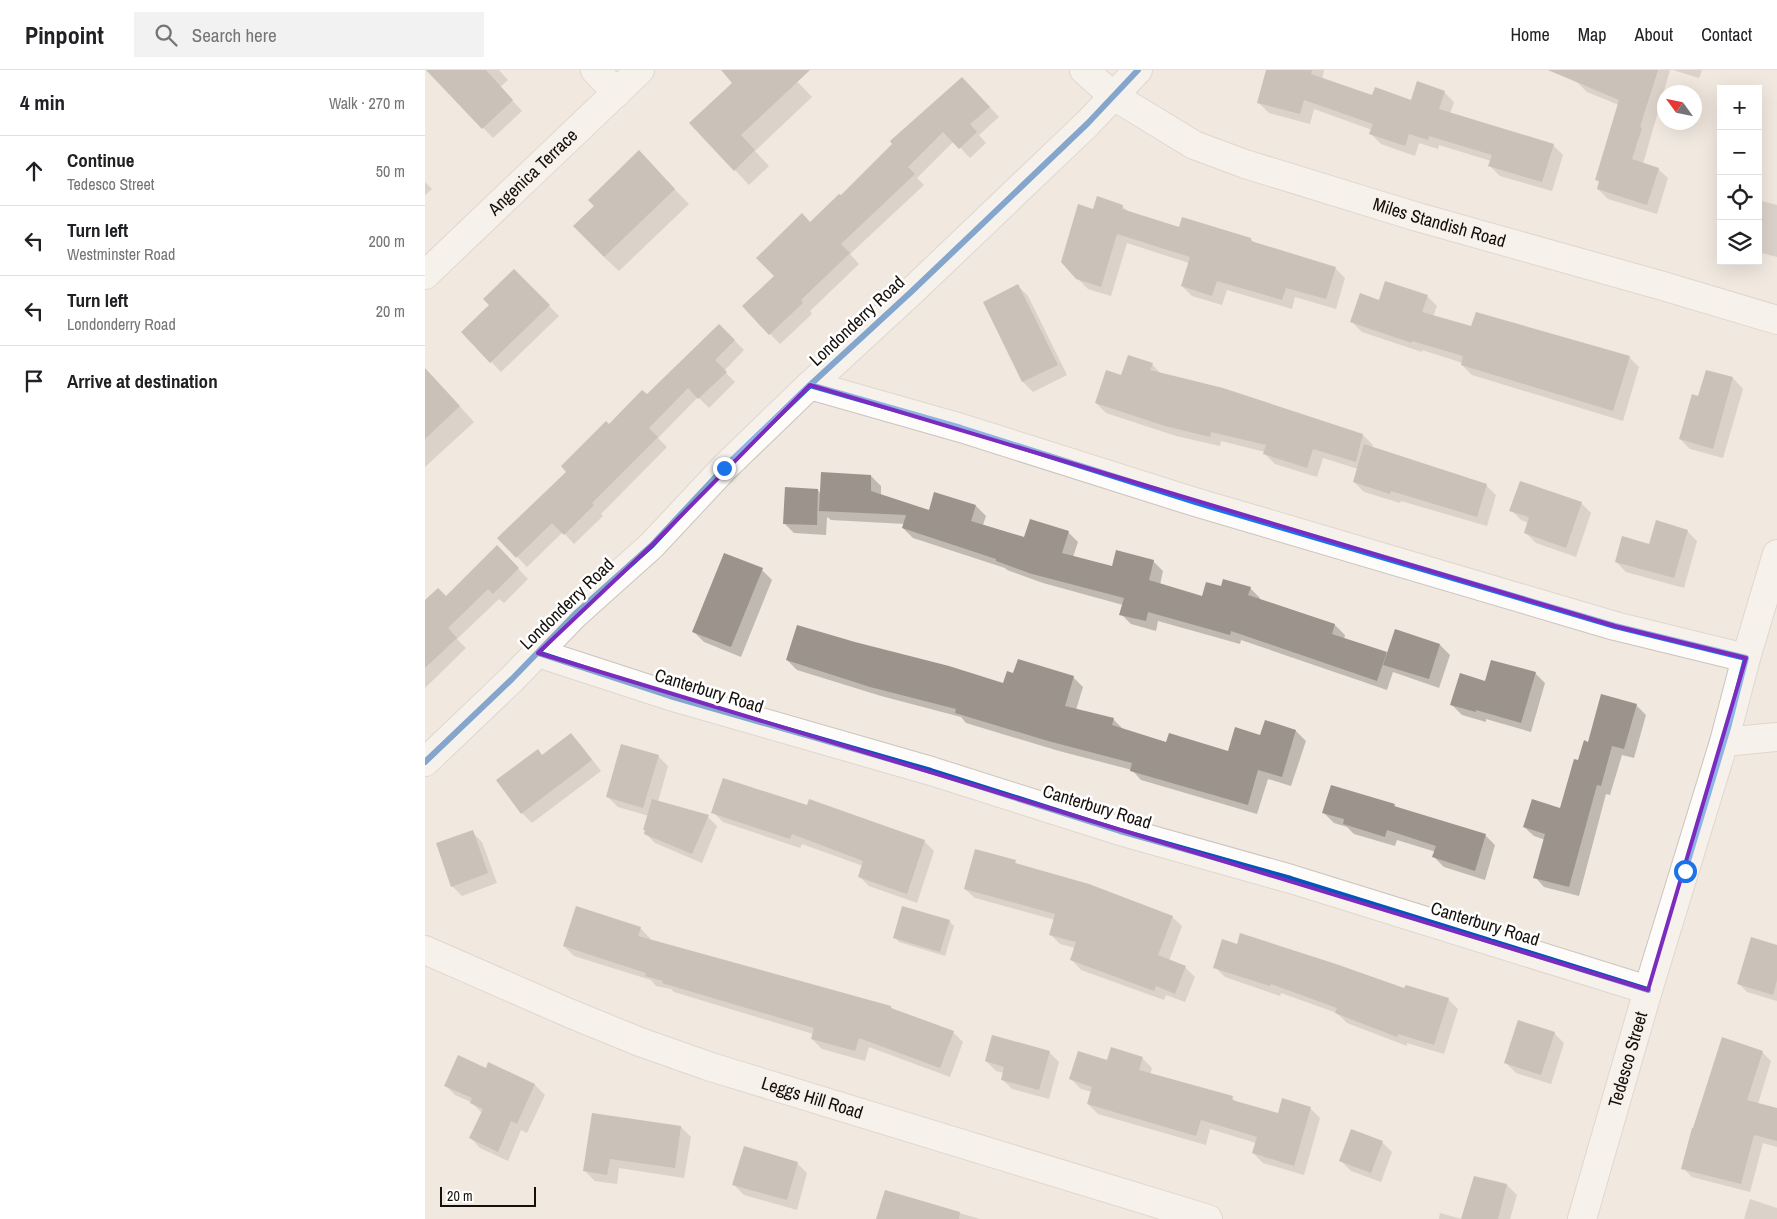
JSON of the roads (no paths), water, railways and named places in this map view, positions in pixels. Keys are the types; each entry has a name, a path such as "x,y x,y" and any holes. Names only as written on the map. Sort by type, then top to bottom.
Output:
{"street":[{"path":"595,70 617,93"},
{"name":"Angenica Terrace","path":"425,275 640,70"},
{"name":"Miles Standish Road","path":"1084,70 1114,96 1194,145 1245,164 1414,216 1777,320"},
{"name":"Londonderry Road","path":"425,762 575,614 652,545 724,468 1088,123 1139,70"},
{"path":"810,385 961,428 1195,502 1512,596 1615,626 1746,658"},
{"name":"Tedesco Street","path":"1582,1219 1648,990 1724,742 1746,658 1777,554"},
{"name":"Canterbury Road","path":"537,653 670,696 931,772 1120,831 1291,879 1648,990"},
{"path":"1724,742 1777,737"},
{"name":"Leggs Hill Road","path":"425,950 569,1013 711,1067 1208,1219"}]}
